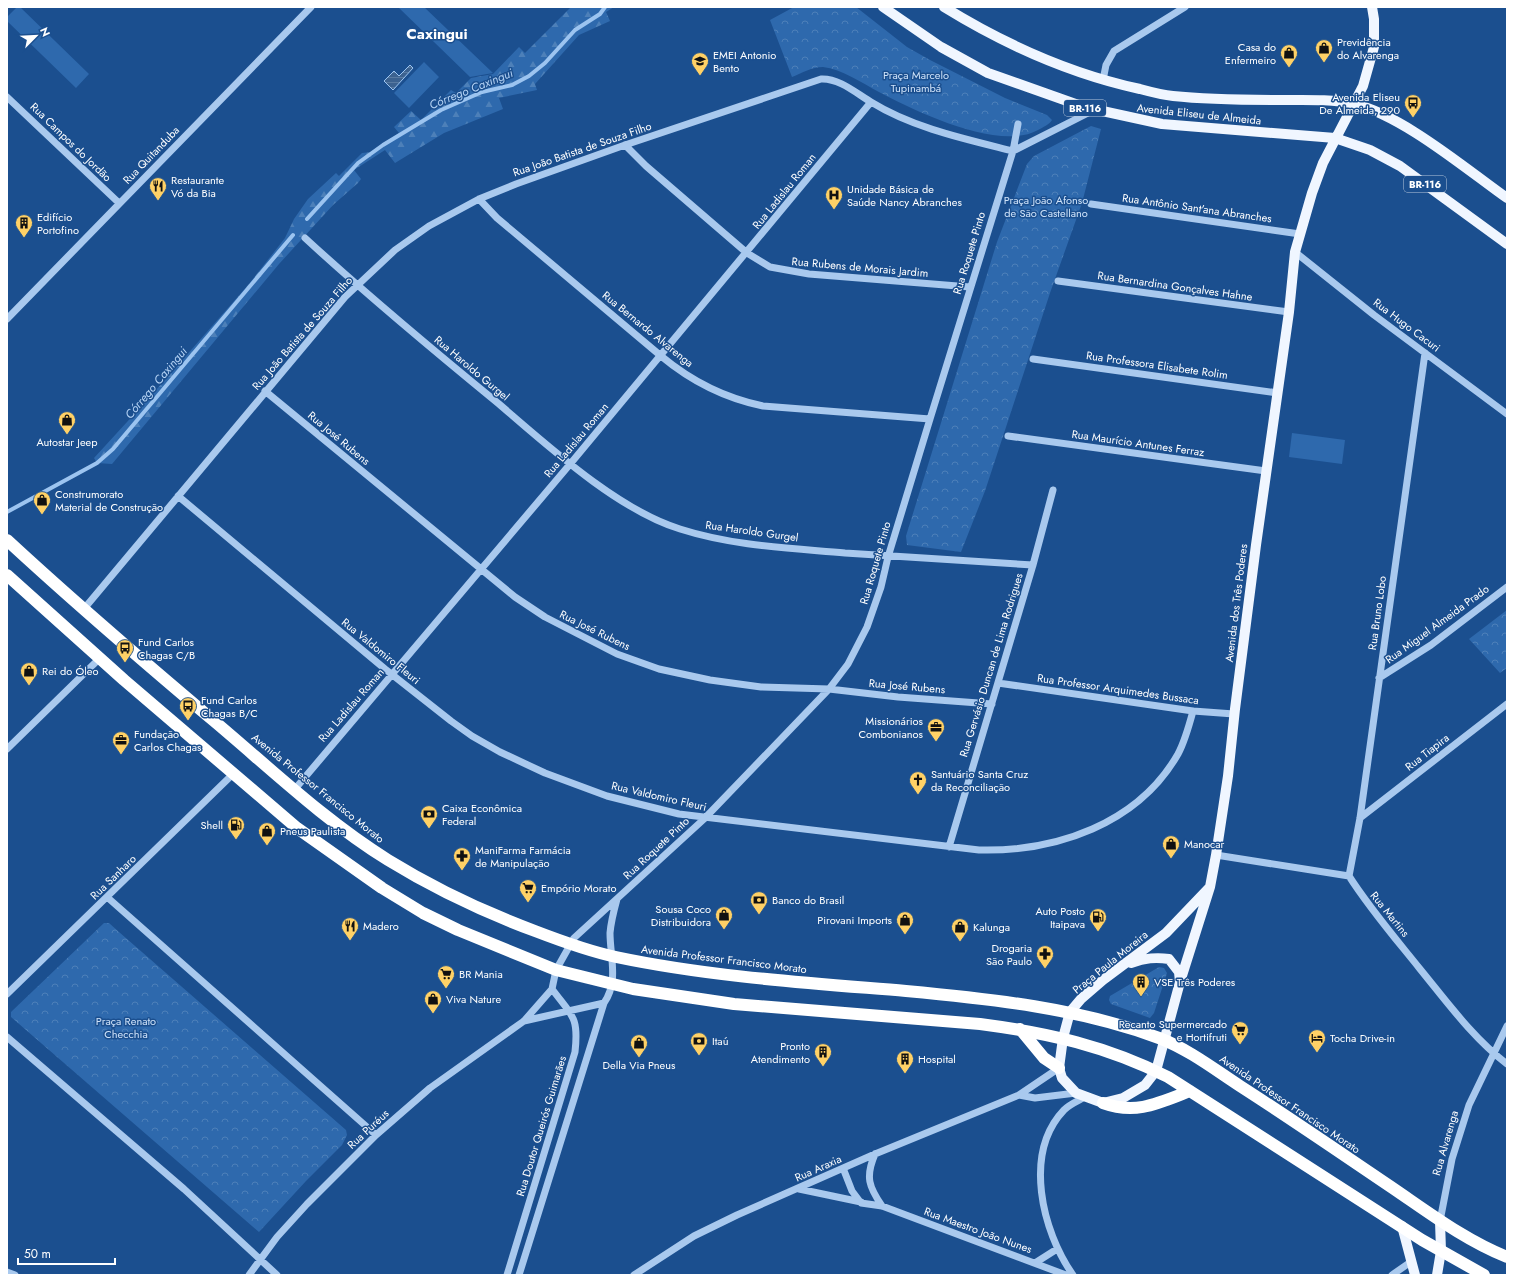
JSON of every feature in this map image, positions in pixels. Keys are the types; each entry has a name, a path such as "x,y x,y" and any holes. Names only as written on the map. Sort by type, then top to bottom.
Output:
{"highway":[{"name":"Avenida Professor Francisco Morato","path":"7,540 83,610 294,789 370,847 431,885 497,917 570,944 612,956 670,966 775,980 975,997 1070,1012 1098,1018 1164,1040 1189,1053 1266,1102 1440,1220 1475,1242 1507,1257"},
{"path":"7,575 100,658 297,828 382,888 423,913 458,930 556,970 613,985 682,998 734,1004 980,1024 1020,1029 1063,1038 1123,1056 1156,1071 1190,1091 1441,1251 1482,1274"},
{"path":"1020,1029 1044,1058 1059,1068"},
{"path":"1103,1103 1119,1108 1137,1109 1150,1106 1190,1091"},
{"path":"1466,1275 1482,1274"}],"main road":[{"name":"Avenida Eliseu de Almeida","path":"884,7 941,47 988,73 1094,110 1162,124 1335,138 1370,150 1400,166 1507,244"},
{"name":"Avenida Eliseu de Almeida","path":"944,7 974,26 1026,51 1103,80 1172,96 1245,100 1325,100 1354,104 1390,118 1424,139 1507,198"},
{"name":"Avenida dos Três Poderes","path":"1156,1071 1180,982 1210,888 1216,855 1228,776 1234,714 1266,471 1289,312 1295,252 1312,193 1335,138 1363,86 1374,47 1374,19 1372,7"},
{"name":"Praça Paula Moreira","path":"1059,1068 1063,1038 1070,1012 1090,992 1171,928 1210,888"},
{"path":"1121,967 1145,958 1156,957 1169,959 1179,972 1180,982"},
{"path":"1059,1068 1062,1078 1081,1095 1103,1103 1123,1098 1137,1092 1145,1085 1156,1071"},
{"name":"Rua Alvarenga","path":"1437,1275 1441,1251 1440,1220"},
{"path":"1402,1226 1415,1275"}],"street":[{"name":"Rua Quitanduba","path":"7,319 311,7"},
{"path":"1103,80 1106,65 1114,51 1184,7"},
{"name":"Rua João Batista de Souza Filho","path":"83,610 265,391 356,285 395,250 424,230 479,199 625,145 821,80 836,82 911,121 961,138 1013,151"},
{"name":"Rua Campos do Jordão","path":"7,97 119,203"},
{"name":"Rua Ladislau Roman","path":"294,789 481,570 872,102"},
{"path":"1013,151 1094,110"},
{"name":"Rua Roquete Pinto","path":"556,970 570,944 586,926 704,819 829,689 848,664 867,627 881,587 888,557 1013,151 1018,124"},
{"name":"Rua Rubens de Morais Jardim","path":"625,145 646,166 747,253 770,268 784,271 970,287"},
{"name":"Rua Bernardo Alvarenga","path":"479,199 503,223 661,356 676,368 710,389 743,402 817,410 930,419"},
{"name":"Rua Antônio Sant'ana Abranches","path":"1091,204 1300,234"},
{"name":"Rua Haroldo Gurgel","path":"305,238 356,285 571,463 638,510 677,528 707,537 765,546 888,557 1032,565"},
{"name":"Rua Hugo Cacuri","path":"1295,252 1425,353 1507,414"},
{"name":"Rua Bernardina Gonçalves Hahne","path":"1058,281 1289,312"},
{"name":"Rua Bruno Lobo","path":"1349,876 1360,818 1425,353"},
{"name":"Rua Professora Elisabete Rolim","path":"1033,359 1278,393"},
{"name":"Rua José Rubens","path":"265,391 515,597 545,617 617,654 637,662 710,680 761,687 829,689 898,697 992,704"},
{"name":"Rua Maurício Antunes Ferraz","path":"1008,436 1266,471"},
{"name":"Rua Gervásio Duncan de Lima Rodrigues","path":"949,847 992,704 1052,490"},
{"name":"Rua Valdomiro Fleuri","path":"178,496 392,675 472,736 500,752 545,773 607,796 704,819 949,847 1002,851 1049,845 1067,840 1112,819 1149,791 1167,771 1178,753 1188,732 1193,712"},
{"name":"Rua Miguel Almeida Prado","path":"1379,678 1431,645 1507,587"},
{"path":"7,749 100,658"},
{"name":"Rua Professor Arquimedes Bussaca","path":"998,683 1193,712 1234,714"},
{"name":"Rua Tiapira","path":"1360,818 1507,704"},
{"name":"Rua Sanharo","path":"7,994 233,774"},
{"path":"1216,855 1349,876"},
{"name":"Rua Martins","path":"1349,876 1363,898 1432,984 1493,1053 1507,1064"},
{"path":"107,897 376,1135"},
{"path":"604,1003 613,985 610,942 612,918 617,898"},
{"name":"Rua Puréus","path":"249,1275 261,1258 307,1204 376,1135 430,1088 524,1021 552,989 556,970"},
{"name":"Rua Doutor Queirós Guimarães","path":"508,1275 575,1052 577,1033 575,1022 570,1010 552,989"},
{"name":"Rua Puréus","path":"524,1021 604,1003"},
{"name":"Rua Doutor Queirós Guimarães","path":"519,1275 604,1003"},
{"name":"Rua Alvarenga","path":"1440,1220 1444,1195 1457,1142 1469,1105 1507,1026"},
{"path":"7,1038 184,1189 261,1258 277,1275"},
{"name":"Rua Araxia","path":"634,1275 694,1236 737,1214 798,1189 875,1154 1019,1095 1059,1068"},
{"name":"Rua Araxia","path":"1019,1095 1036,1098 1081,1095"},
{"path":"1073,1275 1057,1249 1044,1206 1040,1182 1044,1148 1051,1130 1065,1109 1081,1095"},
{"path":"875,1154 869,1171 870,1185 882,1206"},
{"path":"843,1168 852,1191 861,1202"},
{"name":"Rua Maestro João Nunes","path":"798,1189 882,1206 1066,1275"},
{"path":"1035,1263 1057,1249"},
{"path":"1392,1275 1412,1261"},
{"path":"7,1272 15,1275"}],"green space":[{"path":"17,7 20,7 89,74 76,88 7,21 7,17"},
{"path":"398,7 424,7 493,73 470,77"},
{"path":"571,7 614,7 606,12 610,21 579,35 535,84 537,90 499,98 503,109 444,133 395,163 385,150 354,170 361,179 358,183 333,205 279,264 112,464 97,463 94,458 249,284 285,238 294,219 308,199 336,173 339,176 362,153 371,152 399,133 394,127 411,111 421,120 451,90 456,93 471,78 493,74 519,47 525,53"},
{"name":"Praça Marcelo Tupinambá","path":"794,7 856,7 907,47 1005,98 1047,115 1052,120 1048,125 1038,130 1021,135 1002,136 980,133 935,118 914,109 837,70 823,67 815,68 792,77 770,20"},
{"path":"424,62 439,77 409,108 394,93"},
{"name":"Praça João Afonso de São Castellano","path":"1091,126 1101,129 1082,203 1050,293 985,491 961,552 907,545 906,536 997,242 1027,164 1034,156"},
{"path":"1292,433 1345,440 1342,464 1289,457"},
{"path":"1507,610 1507,668 1500,673 1469,639"},
{"name":"Praça Renato Checchia","path":"104,923 109,923 346,1130 347,1135 342,1145 259,1232 11,1017 11,1012"},
{"path":"1159,967 1164,968 1167,973 1154,1013 1150,1018 1111,1004 1109,1000 1110,996"}],"shaded area":[{"path":"410,65 413,68 393,90 384,81 394,71 399,76"}],"waterway":[{"name":"Córrego Caxingui","path":"307,219 358,163 383,145 441,110 482,92 512,85 529,76 545,63 575,30 600,14 605,7"},
{"name":"Córrego Caxingui","path":"7,512 97,463 113,449 293,235"}],"place":[{"name":"Previdência do Alvarenga","path":"1324,63"},
{"name":"Casa do Enfermeiro","path":"1289,68"},
{"name":"EMEI Antonio Bento","path":"700,76"},
{"name":"Avenida Eliseu De Almeida, 290","path":"1413,118"},
{"name":"Restaurante Vó da Bia","path":"158,201"},
{"name":"Unidade Básica de Saúde Nancy Abranches","path":"834,210"},
{"name":"Edifício Portofino","path":"24,238"},
{"name":"Autostar Jeep","path":"67,435"},
{"name":"Construmorato Material de Construção","path":"42,515"},
{"name":"Fund Carlos Chagas C/B","path":"125,663"},
{"name":"Rei do Óleo","path":"29,686"},
{"name":"Fund Carlos Chagas B/C","path":"188,721"},
{"name":"Missionários Combonianos","path":"936,742"},
{"name":"Fundação Carlos Chagas","path":"121,755"},
{"name":"Santuário Santa Cruz da Reconciliação","path":"918,795"},
{"name":"Caixa Econômica Federal","path":"429,829"},
{"name":"Shell","path":"236,840"},
{"name":"Pneus Paulista","path":"267,846"},
{"name":"Manocar","path":"1171,859"},
{"name":"ManiFarma Farmácia de Manipulação","path":"462,871"},
{"name":"Empório Morato","path":"528,903"},
{"name":"Banco do Brasil","path":"759,915"},
{"name":"Sousa Coco Distribuidora","path":"724,930"},
{"name":"Auto Posto Itaipava","path":"1098,932"},
{"name":"Pirovani Imports","path":"905,935"},
{"name":"Madero","path":"350,941"},
{"name":"Kalunga","path":"960,942"},
{"name":"Drogaria São Paulo","path":"1045,969"},
{"name":"BR Mania","path":"446,989"},
{"name":"VSE Três Poderes","path":"1141,997"},
{"name":"Viva Nature","path":"433,1014"},
{"name":"Recanto Supermercado e Hortifruti","path":"1240,1045"},
{"name":"Tocha Drive-in","path":"1317,1053"},
{"name":"Itaú","path":"699,1056"},
{"name":"Della Via Pneus","path":"639,1058"},
{"name":"Pronto Atendimento","path":"823,1067"},
{"name":"Hospital","path":"905,1074"}],"district":[{"name":"Caxingui","path":"437,34"}]}
